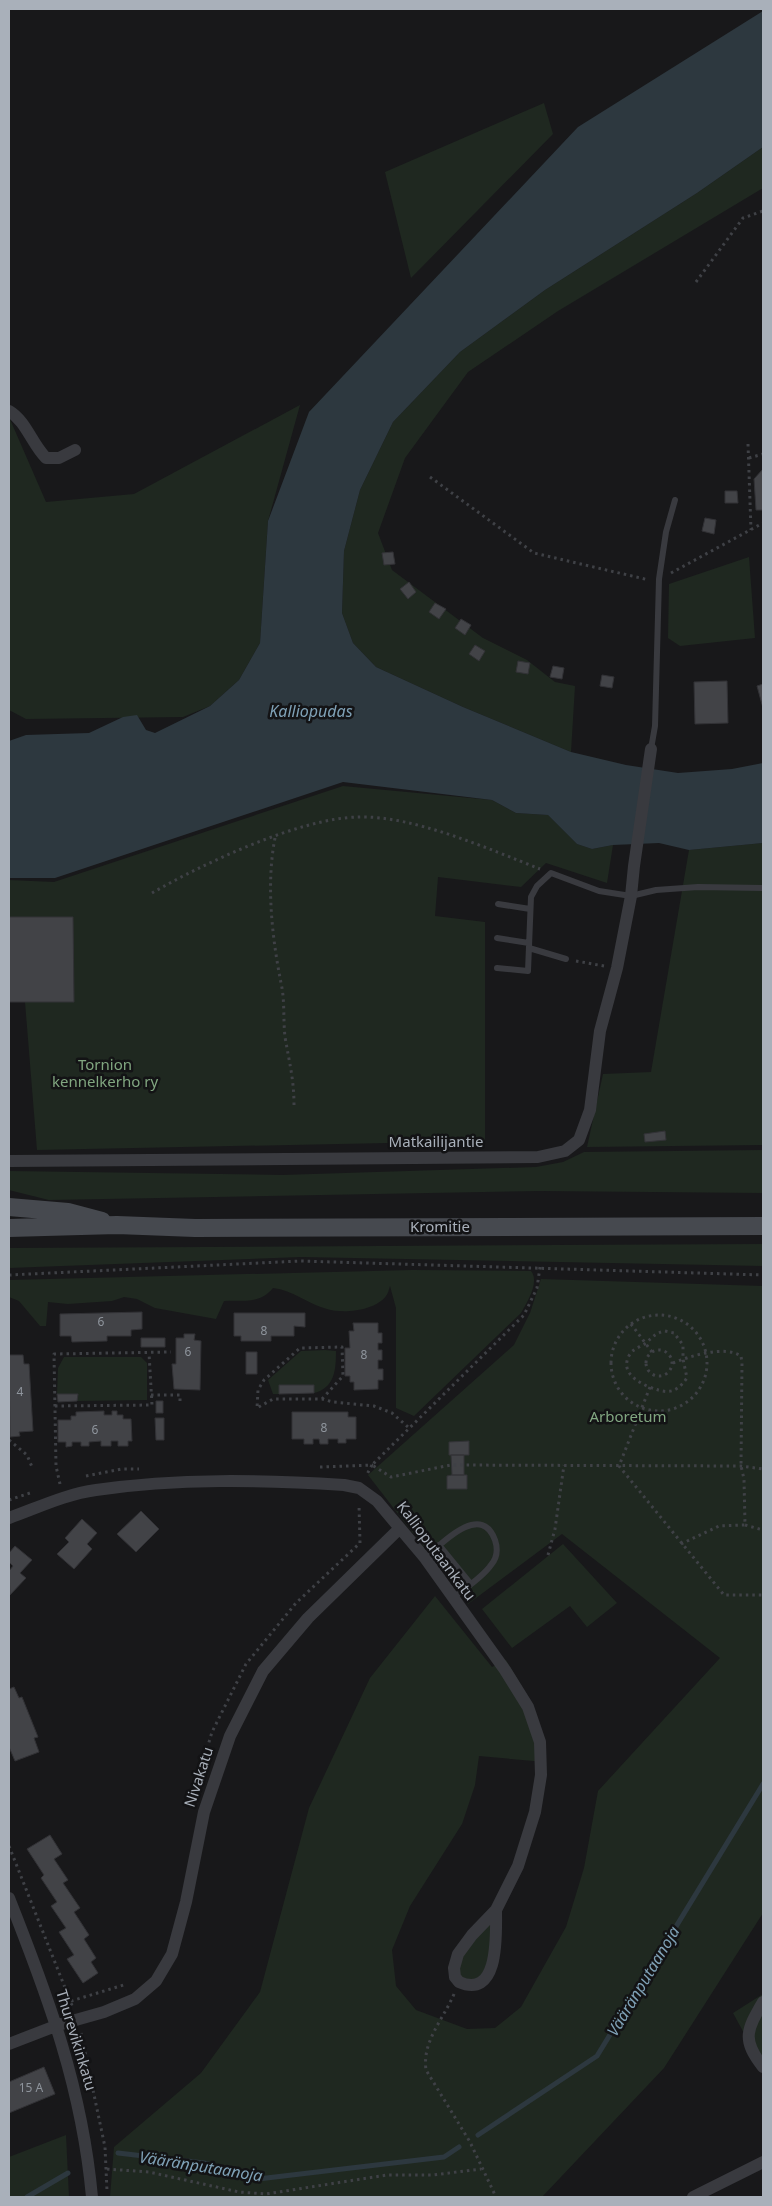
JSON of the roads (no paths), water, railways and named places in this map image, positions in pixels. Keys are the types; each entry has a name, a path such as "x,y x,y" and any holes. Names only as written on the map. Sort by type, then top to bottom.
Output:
{"main road":[{"name":"Kromitie","path":"9,1207 68,1212 117,1225"},
{"name":"Kromitie","path":"9,1228 117,1225 195,1228 763,1226"}],"street":[{"path":"9,412 18,417 37,449 46,458 59,458 76,450"},
{"name":"Matkailijantie","path":"9,1161 538,1158 565,1151 578,1140 590,1110 600,1031 617,968 631,896 652,749"},
{"name":"Kallioputaankatu","path":"9,1518 63,1498 95,1490 181,1482 344,1485 359,1488 377,1501 425,1558 505,1670 523,1699 540,1742 541,1775 536,1812 518,1866 496,1910 472,1934 458,1954 454,1968 455,1976 459,1982 472,1985 481,1983 489,1973 495,1958 496,1910"},
{"name":"Nivakatu","path":"9,2044 58,2025 104,2012 135,1999 156,1981 172,1954 186,1902 204,1812 230,1736 264,1671 308,1618 399,1529"},
{"name":"Thurevikinkatu","path":"9,1898 58,2025 75,2086 92,2197"},
{"path":"763,2002 749,2029 750,2050 763,2067"},
{"path":"693,2197 763,2162"}],"lane":[{"path":"652,749 655,726 659,579 675,500"},
{"path":"497,968 528,971 531,897 537,886 551,873 598,891 631,896 664,889 763,888"},
{"path":"498,904 530,909"},
{"path":"497,938 529,945 566,959"},
{"path":"425,1558 458,1529 472,1524 484,1527 492,1533 496,1545 496,1557 490,1566 452,1598"},
{"path":"439,1546 470,1583"}],"water":[{"name":"Kalliopudas","path":"763,11 763,147 697,193 545,290 460,352 393,422 360,490 344,551 342,613 353,643 376,667 463,707 571,752 626,765 678,773 732,769 763,763 763,843 689,850 659,843 613,845 592,849 577,844 548,815 516,813 492,800 343,782 55,878 9,878 9,741 26,735 89,733 123,717 137,715 146,730 155,733 210,706 239,680 260,643 268,521 309,412 578,127"}],"waterway":[{"name":"Vääränputaanoja","path":"478,2135 597,2056 763,1784"},
{"name":"Vääränputaanoja","path":"118,2153 204,2163 258,2179 444,2157 459,2147"},
{"name":"Vääränputaanoja","path":"27,2197 68,2173"}],"park label":[{"name":"Tornion kennelkerho ry","path":"105,1074"},
{"name":"Arboretum","path":"628,1417"}]}
